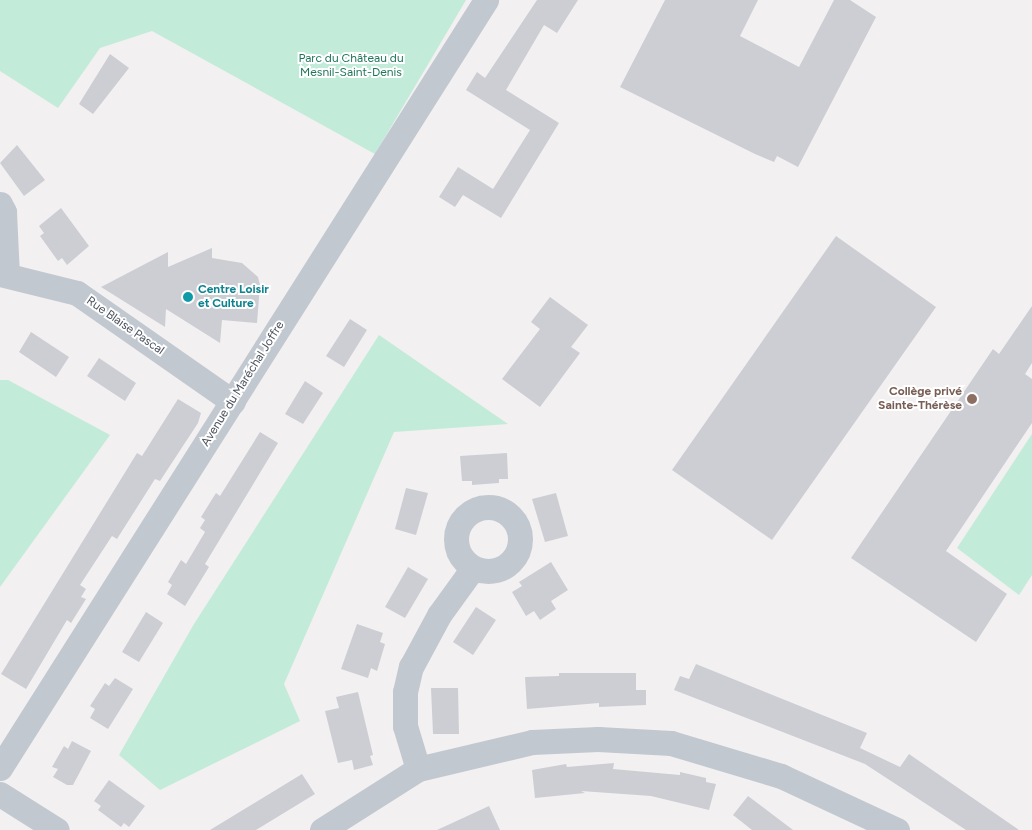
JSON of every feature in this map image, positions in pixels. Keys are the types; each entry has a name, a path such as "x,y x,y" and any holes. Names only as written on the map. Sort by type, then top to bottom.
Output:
{"street":[{"name":"Avenue du Maréchal Joffre","path":"0,768 486,0"},
{"name":"Rue Blaise Pascal","path":"0,204 4,212 4,274 76,292 232,402"},
{"path":"418,769 405,726 405,692 412,667 439,615 473,568"},
{"path":"322,830 418,769 532,742 598,739 671,743 781,776 888,828"},
{"path":"0,794 54,829"}],"green space":[{"name":"Parc du Château du Mesnil-Saint-Denis","path":"0,0 466,0 375,154 152,31 100,48 58,108 0,71"},
{"path":"379,335 508,424 394,432 284,684 300,721 160,790 119,755 194,624"},
{"path":"0,380 8,380 110,435 0,587"},
{"path":"1032,434 1032,575 1019,595 957,548"}],"building":[{"path":"537,0 578,0 557,33 544,25 506,90 559,123 501,218 463,195 455,207 439,197 458,167 493,189 530,130 466,90 477,72 485,78"},
{"path":"665,0 758,0 740,36 799,67 834,0 850,0 876,17 798,167 777,156 774,162 755,154 620,87"},
{"path":"110,54 129,68 93,114 79,104"},
{"path":"17,145 45,180 24,196 0,163"},
{"path":"61,208 89,246 67,265 62,258 58,261 40,236 44,233 39,226"},
{"path":"836,236 936,307 772,540 672,470"},
{"name":"Centre Loisir et Culture","path":"212,248 212,258 242,263 258,277 260,285 257,323 222,320 220,343 166,309 165,327 101,287 168,252 168,267"},
{"path":"550,297 588,325 571,347 580,353 540,407 502,379 540,329 531,322"},
{"path":"1032,306 1032,363 1025,374 1032,379 1032,423 946,551 1007,594 976,642 851,558 993,349 999,354"},
{"path":"350,319 367,330 344,367 326,356"},
{"path":"31,332 69,357 56,377 19,352"},
{"path":"99,358 136,383 125,401 87,376"},
{"path":"305,381 323,393 303,424 285,414"},
{"path":"178,399 201,413 198,423 160,481 155,479 117,539 112,536 80,585 86,589 81,597 86,599 71,623 67,620 26,689 1,674 137,453 142,456"},
{"path":"260,432 278,443 205,564 209,567 185,606 167,594 172,585 168,582 181,560 186,564 205,532 200,528 205,520 201,517 216,493 220,496"},
{"path":"507,453 508,479 499,479 499,483 472,485 472,481 462,481 460,456"},
{"path":"406,488 428,493 416,535 395,529"},
{"path":"556,493 568,536 545,542 532,499"},
{"path":"551,562 568,590 551,601 556,609 540,620 534,611 526,616 512,592 522,586 519,582"},
{"path":"408,567 428,579 405,618 385,607"},
{"path":"476,607 496,620 473,655 453,642"},
{"path":"146,612 163,623 139,662 122,652"},
{"path":"357,624 383,633 380,642 385,644 377,671 371,668 368,678 341,669"},
{"path":"696,664 867,733 860,748 900,767 909,754 1019,830 966,830 865,764 674,690 680,676 689,679"},
{"path":"559,673 636,673 636,690 646,690 646,705 599,707 599,703 527,709 525,677 559,676"},
{"path":"115,678 133,689 108,729 90,718 95,709 90,706 105,683 109,686"},
{"path":"431,688 458,688 459,734 433,734"},
{"path":"358,692 373,755 370,756 373,765 354,770 352,760 338,763 325,711 339,708 336,697"},
{"path":"72,741 91,751 73,785 67,785 53,777 58,769 52,767 64,746 68,749"},
{"path":"614,763 613,769 680,775 680,772 706,778 706,782 716,784 709,810 651,796 581,791 585,793 535,798 532,770 566,764 567,767"},
{"path":"302,774 315,794 256,830 210,830"},
{"path":"109,780 145,806 129,827 124,823 121,827 98,810 101,806 94,801"},
{"path":"748,796 793,830 752,830 733,815"},
{"path":"489,806 500,830 437,830"}],"place":[{"name":"Centre Loisir et Culture","path":"188,297"},
{"name":"Collège privé Sainte-Thérèse","path":"972,399"}]}
